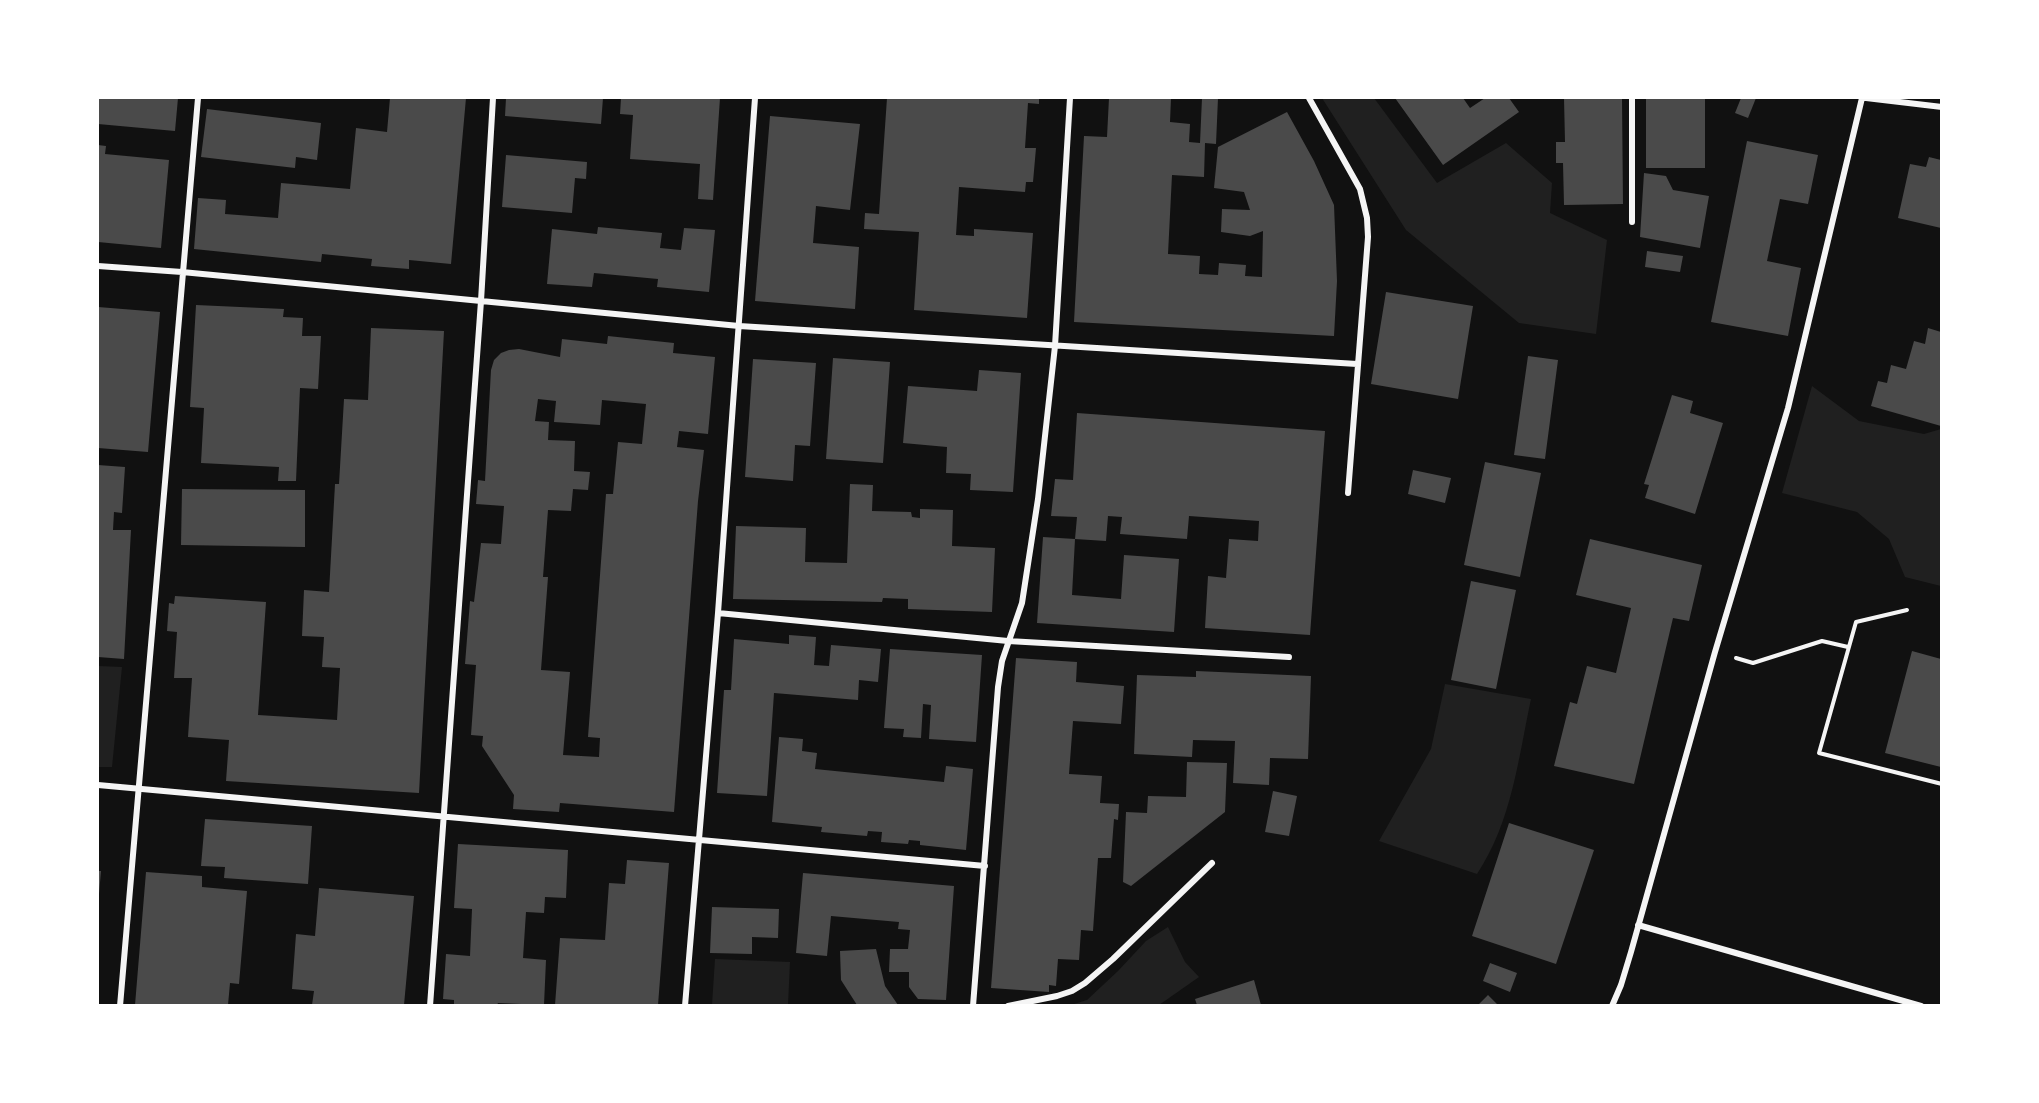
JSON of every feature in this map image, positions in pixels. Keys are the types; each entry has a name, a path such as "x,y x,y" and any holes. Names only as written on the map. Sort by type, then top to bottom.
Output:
{"street":[{"path":"120,1005 198,98"},
{"path":"430,1005 481,301 493,98"},
{"path":"685,1005 718,613 755,98"},
{"path":"973,1005 998,687 1008,640 1022,603 1055,346 1070,98"},
{"path":"1309,98 1360,189 1365,204 1368,237 1348,493"},
{"path":"1632,98 1632,222"},
{"path":"1612,1005 1621,986 1712,663 1788,408 1864,98 1941,107"},
{"path":"98,266 182,272 739,326 1357,364"},
{"path":"718,613 1008,640 1289,657"},
{"path":"98,785 699,838 985,866"},
{"path":"1008,1005 1057,996 1085,983 1212,863"},
{"path":"1638,926 1921,1005"}],"path":[{"path":"1907,610 1856,622 1819,753 1941,784"},
{"path":"1753,663 1822,642 1848,647"}],"shaded area":[{"path":"1322,98 1374,98 1437,183 1506,143 1552,183 1550,213 1607,240 1596,334 1519,323 1406,230"},
{"path":"1812,386 1859,421 1924,434 1941,429 1941,586 1905,577 1889,539 1857,512 1782,493"},
{"path":"98,666 122,667 112,767 98,767"},
{"path":"1445,684 1531,699 1506,811 1489,854 1477,874 1379,841 1431,749"},
{"path":"1168,927 1185,962 1199,977 1159,1005 1071,1005 1087,1000 1146,941"},
{"path":"715,959 790,962 788,1005 712,1005"}],"building":[{"path":"98,98 178,98 175,131 98,124"},
{"path":"390,98 466,98 451,264 409,260 409,269 371,266 372,259 322,254 321,262 194,249 198,198 226,200 225,214 278,218 281,183 350,189 356,128 387,132"},
{"path":"506,98 603,98 601,124 505,116"},
{"path":"621,98 720,98 713,200 698,199 700,164 630,159 633,115 620,114"},
{"path":"887,98 1039,98 1039,104 1028,103 1025,148 1036,148 1033,182 1026,182 1025,192 959,187 956,235 974,236 974,229 1033,233 1027,318 914,310 919,232 864,229 865,213 879,214"},
{"path":"1109,98 1171,98 1170,122 1190,124 1189,142 1200,143 1202,98 1218,98 1216,144 1205,143 1204,177 1172,175 1168,254 1200,256 1199,274 1218,275 1219,263 1246,265 1245,276 1262,277 1263,231 1250,236 1221,232 1222,209 1250,210 1244,192 1214,188 1218,147 1287,112 1314,161 1334,205 1337,281 1334,336 1074,322 1084,136 1107,137"},
{"path":"1395,98 1463,98 1470,108 1485,98 1509,98 1519,112 1443,165"},
{"path":"1564,98 1622,98 1623,204 1564,205 1563,163 1556,163 1556,142 1565,142"},
{"path":"1646,98 1705,98 1705,168 1646,168"},
{"path":"1741,98 1756,98 1748,118 1735,113"},
{"path":"207,109 321,123 317,160 296,157 295,168 201,157"},
{"path":"770,116 860,124 850,210 816,206 813,243 859,247 855,309 755,301"},
{"path":"1747,141 1818,155 1808,204 1780,199 1767,261 1801,268 1788,336 1711,322"},
{"path":"98,145 106,146 105,154 169,160 161,248 98,242"},
{"path":"506,155 587,162 586,179 575,178 572,213 502,207"},
{"path":"1929,157 1941,160 1941,228 1898,218 1910,164 1926,167"},
{"path":"1644,173 1666,176 1673,190 1709,196 1700,248 1640,237"},
{"path":"598,227 662,233 660,248 681,250 684,228 715,230 709,292 657,287 658,279 594,273 592,287 547,284 552,229 597,234"},
{"path":"1647,251 1683,256 1680,272 1645,267"},
{"path":"1386,292 1473,306 1458,399 1371,384"},
{"path":"196,305 284,309 283,317 303,318 302,336 321,336 318,389 300,388 296,481 278,481 279,467 201,463 204,408 190,407"},
{"path":"98,307 160,312 148,452 98,448"},
{"path":"371,328 444,331 419,793 226,781 229,740 188,737 192,678 174,678 177,632 167,631 169,603 174,604 175,596 266,602 258,715 337,720 340,668 322,667 324,637 302,636 304,590 329,592 335,484 339,484 344,399 368,400"},
{"path":"1928,328 1941,332 1941,426 1871,406 1878,381 1887,383 1891,365 1906,369 1914,341 1925,344"},
{"path":"608,336 674,343 673,353 715,357 708,434 679,431 677,447 704,450 674,812 560,803 559,812 513,809 514,795 482,746 483,736 471,735 476,665 465,664 470,601 474,602 481,543 501,544 504,506 476,504 478,480 485,481 491,370 494,360 501,353 509,350 519,349 560,357 562,339 607,344","holes":["538,399 556,401 554,422 600,425 602,400 646,404 642,444 618,442 613,494 606,494 588,737 600,738 599,757 563,755 570,672 541,670 548,577 543,577 548,510 571,511 573,489 588,490 590,472 574,471 575,441 548,440 549,422 535,421"]},
{"path":"1528,356 1558,360 1545,459 1514,455"},
{"path":"833,358 890,362 883,463 826,459"},
{"path":"753,359 816,363 810,446 795,445 793,481 745,477"},
{"path":"979,370 1021,373 1013,492 970,490 971,474 946,473 947,447 903,443 908,386 977,391"},
{"path":"1672,395 1693,401 1690,413 1723,423 1695,514 1645,498 1649,485 1644,484"},
{"path":"1077,413 1325,431 1310,635 1205,628 1208,576 1226,578 1229,539 1258,541 1259,521 1189,516 1187,539 1120,534 1122,517 1108,516 1106,541 1075,539 1077,517 1051,516 1055,479 1073,480"},
{"path":"1485,462 1541,473 1520,577 1464,565"},
{"path":"98,465 125,467 122,513 114,512 113,530 131,530 124,659 98,657"},
{"path":"1413,470 1451,478 1445,503 1408,494"},
{"path":"850,484 873,485 872,511 911,512 912,517 920,518 920,509 953,510 952,546 995,548 992,612 908,609 908,599 883,598 882,602 733,599 736,526 806,528 805,562 847,563"},
{"path":"182,489 305,490 305,547 181,545"},
{"path":"1043,537 1075,539 1072,595 1121,599 1124,555 1179,559 1174,632 1037,623"},
{"path":"1590,539 1702,565 1689,621 1673,618 1634,784 1554,766 1570,702 1577,704 1587,666 1616,673 1631,608 1576,595"},
{"path":"1471,581 1516,590 1496,689 1451,680"},
{"path":"789,635 816,637 814,665 829,666 831,645 881,649 878,682 859,680 858,700 774,693 767,796 717,793 724,690 731,690 734,639 789,644"},
{"path":"890,649 982,655 976,742 929,739 931,705 923,704 921,738 903,737 904,729 884,728"},
{"path":"1912,651 1941,659 1941,767 1885,753"},
{"path":"1016,658 1077,662 1076,682 1124,686 1121,724 1073,721 1069,774 1102,776 1100,803 1119,804 1118,820 1114,819 1111,858 1098,858 1093,931 1081,930 1079,960 1058,959 1056,986 1049,985 1049,992 991,988"},
{"path":"1196,671 1311,676 1308,759 1270,758 1269,785 1233,783 1235,741 1193,740 1192,757 1134,754 1137,675 1196,677"},
{"path":"779,737 803,739 802,751 817,753 815,769 944,782 946,766 973,769 966,850 920,845 920,841 909,840 908,844 881,842 882,832 868,831 867,836 821,832 822,827 772,822"},
{"path":"1187,762 1227,763 1225,812 1131,886 1123,882 1126,812 1147,813 1148,796 1186,797"},
{"path":"1273,791 1297,796 1289,836 1265,832"},
{"path":"205,819 312,826 308,884 224,878 225,867 201,866"},
{"path":"1509,823 1594,850 1556,964 1472,936"},
{"path":"458,844 568,850 566,898 545,897 544,913 526,912 523,958 546,960 544,1005 498,1003 497,1005 454,1005 454,1000 443,999 446,954 470,956 472,909 454,908"},
{"path":"627,860 669,863 658,1005 555,1005 560,938 605,940 609,883 625,884"},
{"path":"98,871 101,871 99,894 98,894"},
{"path":"146,872 202,876 202,887 247,891 239,984 230,983 228,1005 135,1005"},
{"path":"803,873 954,886 946,1000 918,999 909,987 909,972 889,972 890,949 908,949 910,930 898,929 899,922 831,916 827,956 796,953"},
{"path":"319,888 414,896 404,1005 312,1005 314,991 292,989 296,934 315,936"},
{"path":"712,907 779,909 778,938 752,937 752,954 710,953"},
{"path":"876,949 885,986 898,1005 857,1005 841,980 840,951"},
{"path":"1490,963 1517,973 1510,992 1483,981"},
{"path":"1254,980 1261,1005 1197,1005 1195,999"},
{"path":"1488,995 1498,1005 1478,1005"}]}
